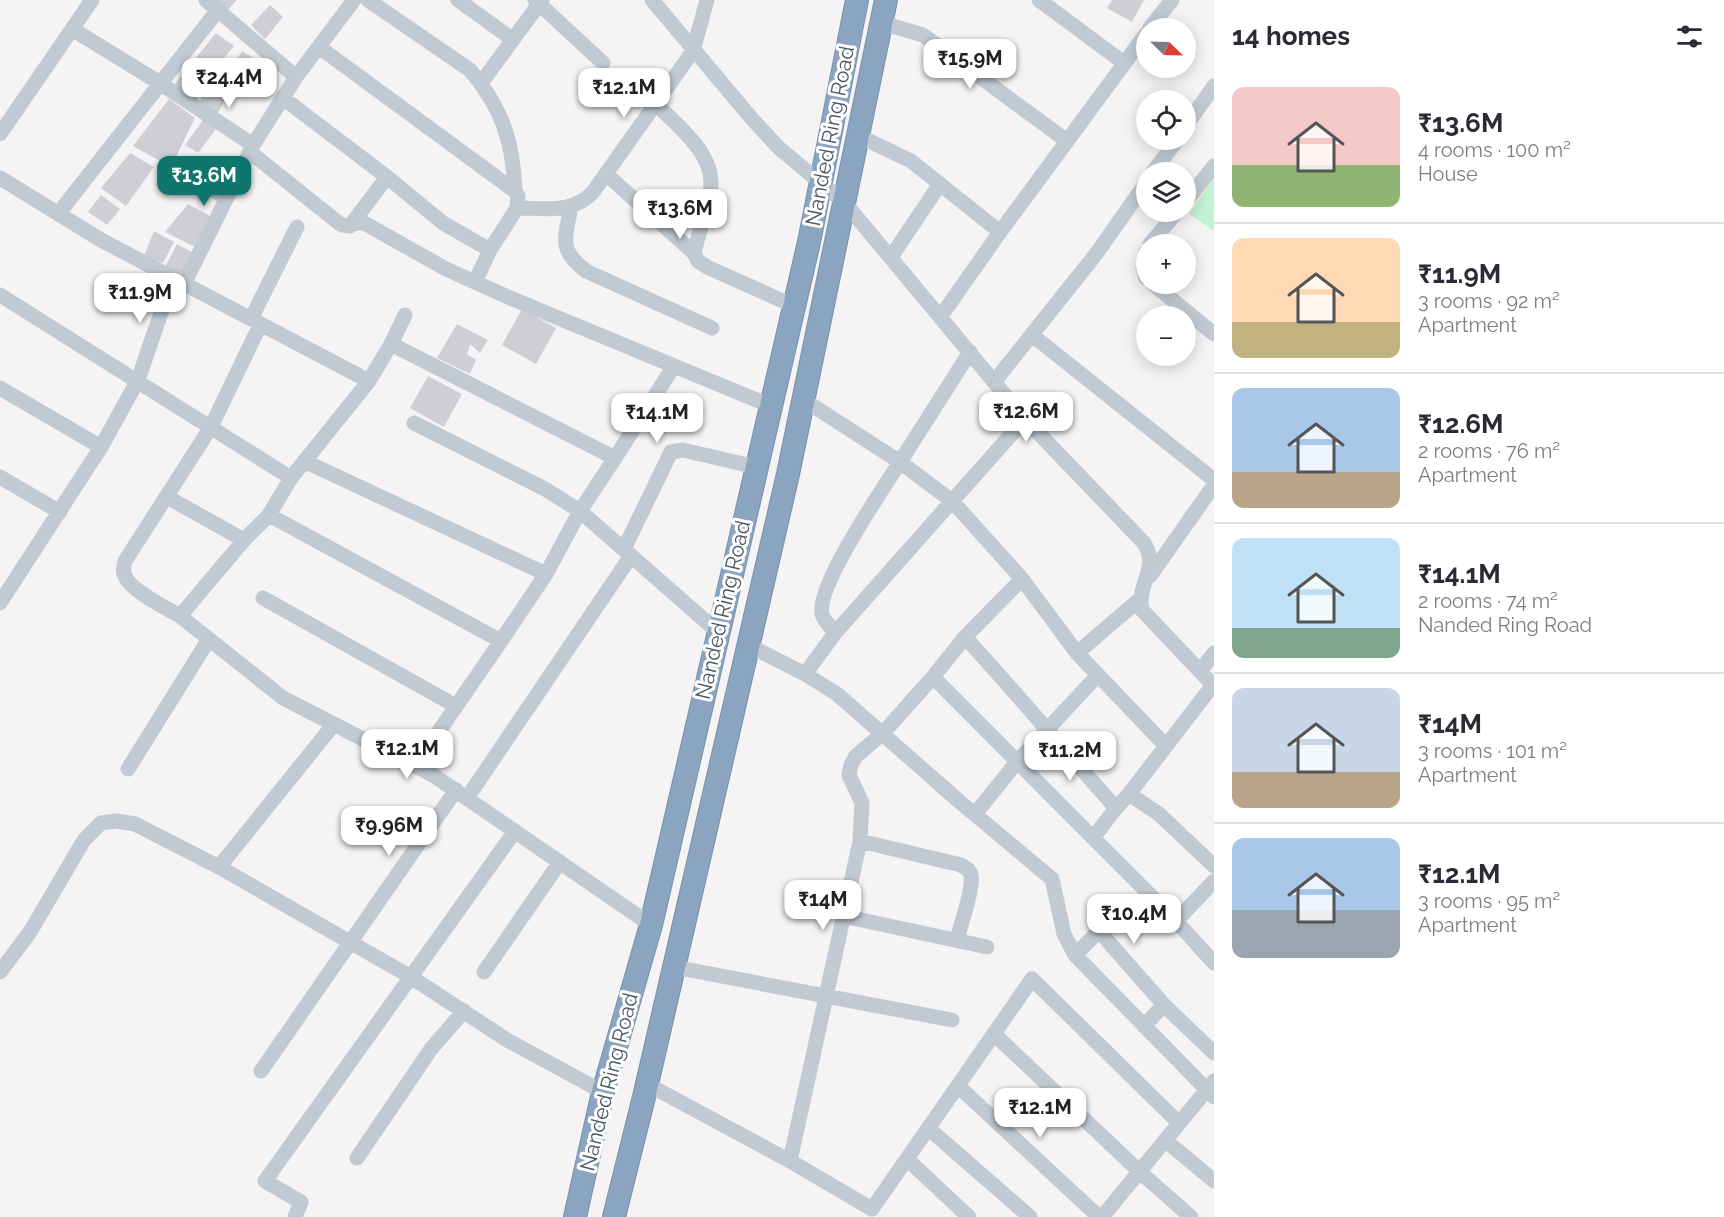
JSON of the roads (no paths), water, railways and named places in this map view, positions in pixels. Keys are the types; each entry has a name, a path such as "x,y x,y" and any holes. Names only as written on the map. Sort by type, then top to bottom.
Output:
{"highway":[{"name":"Nanded Ring Road","path":"575,1217 603,1092 651,925 794,306 858,0"},
{"path":"614,1217 647,1084 804,400 886,0"}],"street":[{"path":"0,134 92,0"},
{"path":"206,0 296,76"},
{"path":"0,603 101,447 138,380 178,281 251,148 296,76 354,0"},
{"path":"368,0 470,70 481,83 501,114 514,163 515,191"},
{"path":"458,0 512,39"},
{"path":"652,0 693,51 779,148 845,203 1025,419 1151,553 1151,565 1142,592 1142,610 1214,685 1093,837"},
{"path":"517,208 571,207 585,201 693,51 706,0"},
{"path":"1039,0 1124,63"},
{"path":"1158,18 1172,0"},
{"path":"481,83 538,1 603,63"},
{"path":"58,214 218,10"},
{"path":"882,23 923,35 1067,141"},
{"path":"72,29 160,83 251,148 340,224 350,226 357,222 366,224 474,282 771,406"},
{"path":"941,316 1136,47"},
{"path":"318,48 515,191 518,196 517,208 490,250 474,282"},
{"path":"1196,112 1214,86"},
{"path":"283,98 443,223 490,250"},
{"path":"655,104 699,149 709,165 712,177 710,195 694,253"},
{"path":"859,136 911,161 1000,232"},
{"path":"1196,188 1214,166"},
{"path":"606,174 694,253 698,261 794,306"},
{"path":"350,226 387,177"},
{"path":"0,178 101,240 369,381"},
{"path":"891,257 940,184"},
{"path":"994,382 1096,254 1136,197"},
{"path":"571,207 566,233 566,250 573,262 586,271 712,328"},
{"path":"1158,234 1169,222"},
{"path":"297,227 211,427 125,561 123,571 125,578 132,586 180,616 283,698 434,775 651,925"},
{"path":"1165,294 1214,334"},
{"path":"0,295 291,478"},
{"path":"180,616 244,540 269,515 291,478 369,381 392,344 405,315"},
{"path":"1032,335 1214,480"},
{"path":"392,344 615,458"},
{"path":"835,633 822,616 821,605 825,591 858,530 970,352"},
{"path":"415,766 546,574 580,511 674,366"},
{"path":"0,388 101,447"},
{"path":"804,400 900,462 952,501 1022,579 1077,653 1166,746"},
{"path":"805,674 835,633 1025,419"},
{"path":"414,423 545,489 580,511 718,632"},
{"path":"261,1071 350,942 461,794 628,553 671,452 683,450 756,468"},
{"path":"304,461 546,574"},
{"path":"0,477 60,512"},
{"path":"1077,653 1142,592 1214,485"},
{"path":"167,497 244,540"},
{"path":"269,515 501,641"},
{"path":"790,1161 860,840 861,803 849,775 851,765 856,756 883,733 933,677 965,637 1022,579"},
{"path":"263,598 456,706"},
{"path":"965,637 1116,808"},
{"path":"128,769 209,639"},
{"path":"748,645 805,674 837,694 1052,879 1064,934 1075,955 1144,1026 1212,1089 1179,1123 1101,1217 958,1086"},
{"path":"1200,671 1214,653"},
{"path":"975,814 1047,728 1098,675"},
{"path":"933,677 1176,921 1214,963"},
{"path":"219,867 333,724"},
{"path":"1129,794 1158,814 1214,866"},
{"path":"0,972 30,932 84,840 101,823 116,821 135,824 219,867 350,942 411,977 507,1040 603,1092"},
{"path":"295,1217 301,1202 265,1181 515,831"},
{"path":"860,840 962,865 969,870 970,886 957,940"},
{"path":"484,972 560,862"},
{"path":"1176,921 1214,881"},
{"path":"843,916 987,947"},
{"path":"1075,955 1099,930 1164,1005 1214,1053"},
{"path":"674,967 952,1020"},
{"path":"647,1084 790,1161 876,1213 907,1159 1032,979 1179,1123"},
{"path":"1144,1026 1164,1005"},
{"path":"357,1158 431,1049 464,1011"},
{"path":"994,1034 1191,1217"},
{"path":"928,1128 1030,1217"},
{"path":"1165,1140 1214,1181"},
{"path":"907,1159 969,1217"}]}
